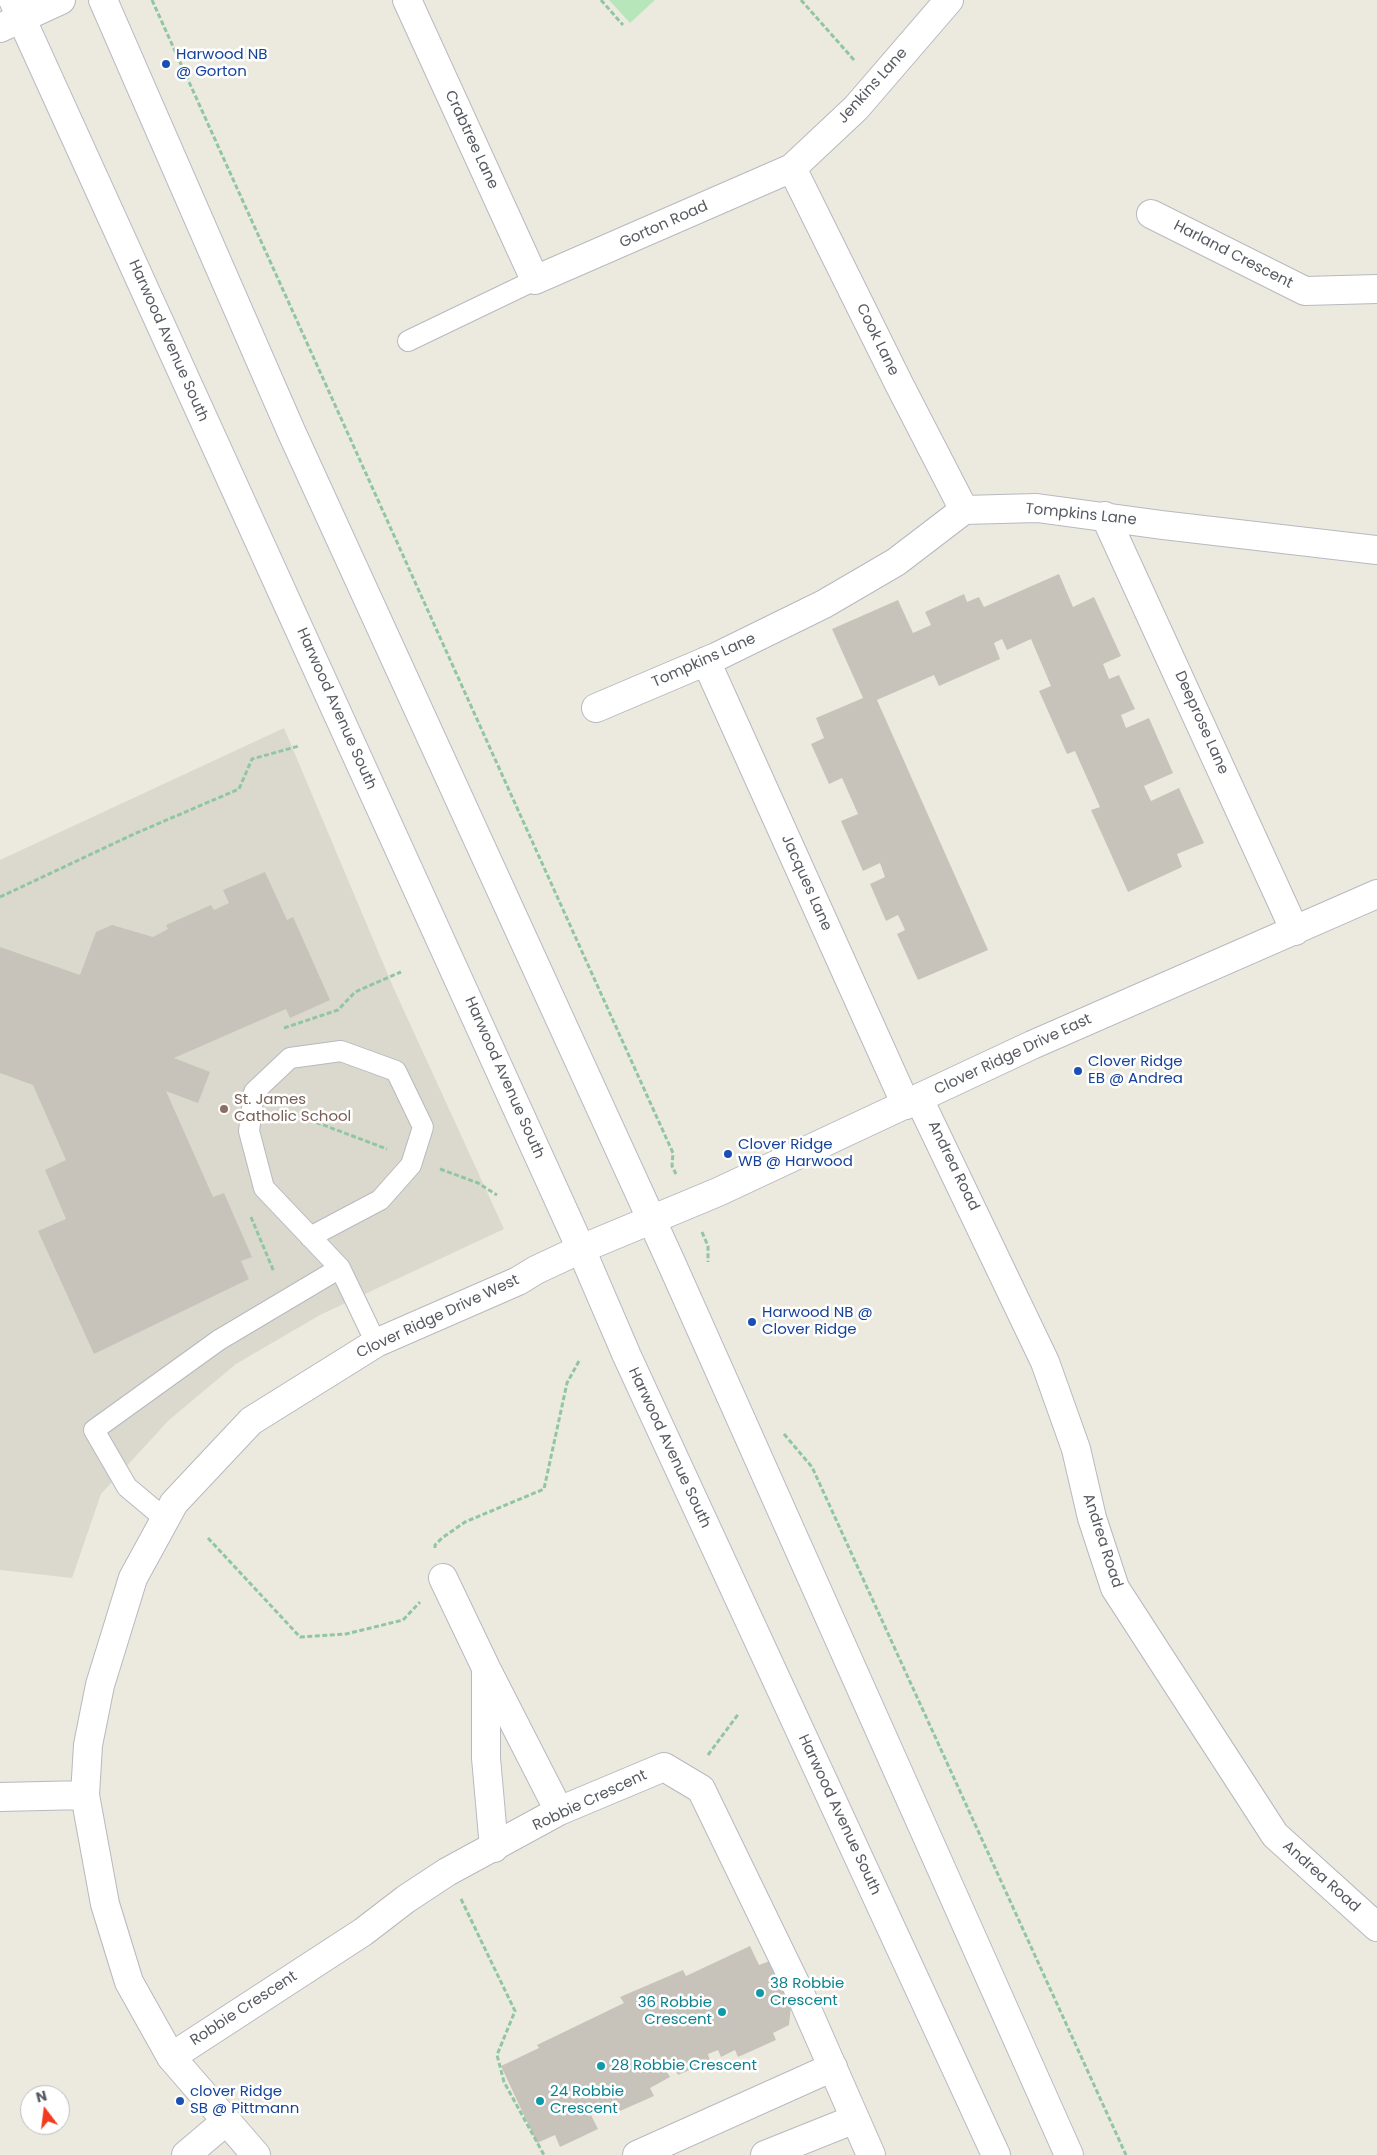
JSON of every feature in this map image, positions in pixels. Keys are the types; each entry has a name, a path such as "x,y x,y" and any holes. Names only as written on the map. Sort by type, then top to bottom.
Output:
{"street":[{"path":"12,16 61,0"},
{"path":"103,0 291,431 650,1219 1069,2155"},
{"name":"Crabtree Lane","path":"407,0 535,280"},
{"name":"Jenkins Lane","path":"792,168 856,108 949,0"},
{"name":"Harwood Avenue South","path":"12,16 582,1249 631,1365 996,2155"},
{"name":"Gorton Road","path":"535,280 792,168"},
{"name":"Cook Lane","path":"792,168 898,384 964,510"},
{"name":"Harland Crescent","path":"1151,214 1305,291 1377,290"},
{"name":"Tompkins Lane","path":"596,708 706,661 824,604 896,562 964,510 1037,508 1162,525 1377,550"},
{"name":"Deeprose Lane","path":"1105,516 1295,931"},
{"name":"Jacques Lane","path":"706,661 913,1102"},
{"name":"Clover Ridge Drive East","path":"650,1219 718,1192 1032,1045 1377,894"},
{"name":"Andrea Road","path":"913,1102 1045,1362 1076,1449 1092,1518 1115,1588 1275,1835 1377,1928"},
{"name":"Clover Ridge Drive West","path":"256,2155 225,2122 171,2057 129,1982 105,1904 85,1795 88,1746 100,1685 133,1578 164,1518 204,1468 251,1421 376,1343 518,1281 536,1270 650,1219"},
{"path":"443,1578 486,1668 560,1811"},
{"path":"486,1668 486,1758 494,1848"},
{"name":"Robbie Crescent","path":"171,2057 363,1932 406,1899 448,1872 560,1811 664,1767 701,1789 799,1991 871,2155"},
{"path":"0,1797 85,1795"},
{"path":"638,2155 833,2068"},
{"path":"765,2155 855,2119"},
{"path":"186,2155 225,2122"}],"lane":[{"path":"408,341 535,280"},
{"path":"310,1237 380,1200 411,1165 423,1127 396,1071 341,1051 290,1058 254,1092 249,1131 264,1188 310,1237 340,1268 376,1343"},
{"path":"164,1518 128,1487 94,1430 219,1340 340,1268"}],"path":[{"path":"152,0 668,1144 672,1153 672,1166"},
{"path":"601,0 623,25"},
{"path":"801,0 877,84"},
{"path":"0,897 134,834 239,789 252,759 299,746"},
{"path":"253,1098 478,1183 497,1195"},
{"path":"708,1246 708,1265"},
{"path":"208,1538 300,1637 346,1634 403,1620 443,1578 435,1545 442,1538 465,1522 544,1489 567,1383 579,1361"},
{"path":"783,1432 812,1467 1126,2155"},
{"path":"688,1782 739,1713"},
{"path":"448,1872 515,2012 497,2055 504,2082 544,2155"}],"shaded area":[{"name":"St. James Catholic School","path":"284,728 394,989 504,1229 320,1315 236,1364 169,1420 101,1494 72,1578 0,1570 0,860"}],"green space":[{"path":"609,0 655,0 630,23"}],"building":[{"path":"1059,574 1073,607 1094,597 1121,656 1103,664 1109,679 1119,675 1135,709 1121,715 1126,728 1149,718 1173,773 1144,786 1151,801 1179,788 1204,843 1177,854 1182,867 1128,892 1091,810 1100,807 1075,751 1067,754 1039,691 1051,686 1031,639 1007,650 1002,639 994,643 1000,659 939,686 934,675 877,700 988,950 918,980 897,934 905,930 898,915 886,921 870,884 885,877 880,863 863,871 841,821 858,814 842,778 829,784 811,744 824,738 816,718 863,698 832,629 898,600 913,633 931,625 925,612 964,594 967,602 979,597 984,607"},
{"path":"265,872 287,920 293,917 330,1000 290,1018 286,1009 174,1058 210,1072 198,1103 166,1091 213,1197 224,1193 252,1257 241,1261 249,1279 94,1354 38,1231 66,1219 45,1170 66,1160 33,1085 0,1073 0,947 80,975 96,932 112,925 153,937 168,929 166,925 211,905 214,910 229,903 223,890"},
{"path":"750,1946 759,1965 770,1961 791,2006 789,2025 773,2033 776,2040 738,2057 735,2050 721,2057 718,2050 708,2054 710,2061 678,2075 675,2068 667,2072 670,2077 650,2088 654,2096 620,2111 616,2101 590,2113 598,2129 560,2147 555,2135 537,2143 501,2066 539,2048 537,2045 624,2003 620,1997 683,1970 686,1976"}],"place":[{"name":"Harwood NB @ Gorton","path":"166,64"},
{"name":"Clover Ridge EB @ Andrea","path":"1078,1071"},
{"name":"St. James Catholic School","path":"224,1109"},
{"name":"Clover Ridge WB @ Harwood","path":"728,1154"},
{"name":"Harwood NB @ Clover Ridge","path":"752,1322"},
{"name":"38 Robbie Crescent","path":"760,1993"},
{"name":"36 Robbie Crescent","path":"722,2012"},
{"name":"28 Robbie Crescent","path":"601,2066"},
{"name":"clover Ridge SB @ Pittmann","path":"180,2101"},
{"name":"24 Robbie Crescent","path":"540,2101"}]}
